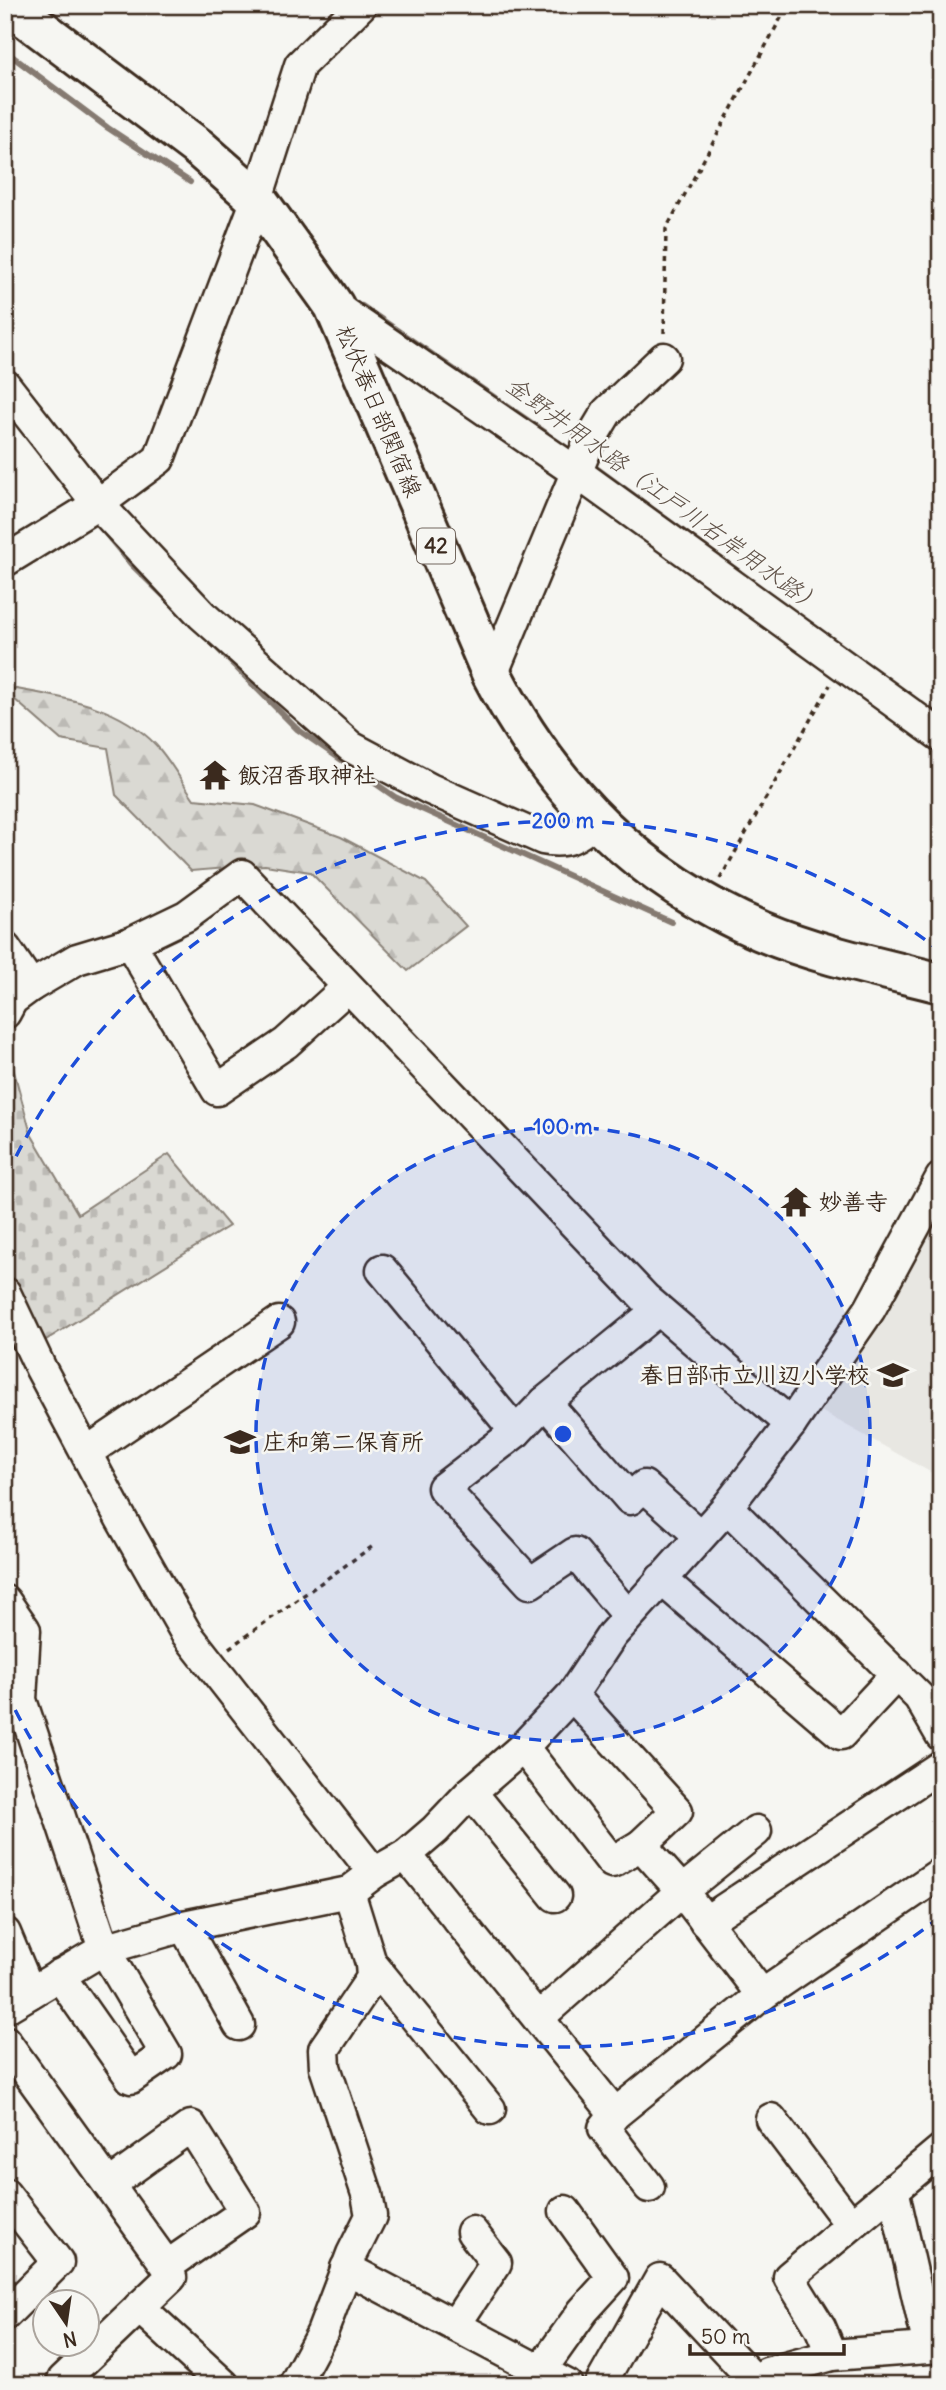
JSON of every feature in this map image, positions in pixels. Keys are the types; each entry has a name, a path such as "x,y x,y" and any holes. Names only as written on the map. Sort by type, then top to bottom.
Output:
{"main road":[{"name":"松伏春日部関宿線","path":"9,5 199,148 257,198 334,306 492,675 515,720 543,761 595,821 664,877 709,906 762,932 941,984"}],"street":[{"path":"5,561 98,504 159,459 257,198 299,65 361,5"},
{"path":"334,306 576,472 941,736"},
{"path":"492,675 589,442 607,412 664,358"},
{"path":"5,385 98,504 202,615 351,747 430,789 543,839 560,842 580,835 595,821"},
{"path":"5,1013 12,1000 77,959 131,943 186,916 242,875 658,1310 791,1424"},
{"path":"131,943 217,1090 286,1043 348,988"},
{"path":"5,948 31,986"},
{"path":"5,1933 18,2000 104,1949 184,1926 349,1892 374,1873 406,1855 471,1792 523,1747 572,1695 612,1634 727,1507 791,1424 870,1310 941,1178"},
{"path":"382,1270 516,1432"},
{"path":"5,1293 41,1369 186,1633 374,1873"},
{"path":"628,1616 575,1553 530,1583 443,1488 516,1432 545,1402 658,1310"},
{"path":"87,1452 279,1322"},
{"path":"545,1402 630,1499 644,1486 700,1536"},
{"path":"727,1507 919,1697 941,1735"},
{"path":"662,1579 841,1734 897,1674"},
{"path":"5,1601 25,1630 21,1700 104,1949 166,2054 131,2078 59,1975"},
{"path":"523,1747 612,1862 641,1845 677,1811 572,1695"},
{"path":"705,1922 941,1766"},
{"path":"471,1792 555,1896"},
{"path":"538,2018 681,1891 756,1831"},
{"path":"641,1845 681,1891 762,1995"},
{"path":"406,1855 615,2114"},
{"path":"649,2187 604,2128 615,2114 762,1995 941,1873"},
{"path":"294,2385 322,2333 346,2267 370,2216 367,2194 325,2067 324,2049 372,1978 372,1962 349,1892"},
{"path":"184,1926 239,2025"},
{"path":"372,1962 490,2109"},
{"path":"5,2041 167,2266 171,2277 63,2380 69,2385"},
{"path":"771,2119 851,2225"},
{"path":"109,2185 191,2126 245,2212 167,2266"},
{"path":"832,2354 820,2327 789,2277 941,2150"},
{"path":"600,2385 660,2279 756,2384 767,2373 832,2354 935,2347 894,2189"},
{"path":"5,2194 58,2262 5,2315"},
{"path":"541,2370 583,2311 613,2278 565,2211"},
{"path":"454,2325 496,2263 472,2232"},
{"path":"346,2267 567,2385"},
{"path":"139,2307 224,2385"}],"path":[{"path":"664,358 666,229 788,5"},
{"path":"709,906 715,889 842,665"},
{"path":"209,1662 373,1546"}],"shaded area":[{"name":"春日部市立川辺小学校","path":"941,1209 941,1478 819,1410 871,1340"}],"green space":[{"path":"5,687 86,704 123,720 156,745 194,799 255,805 341,837 426,882 466,926 408,971 310,872 265,865 191,871 116,795 108,748 61,740 5,691"},
{"path":"9,1053 31,1134 78,1214 169,1154 229,1226 41,1343 5,1269 5,1055"}],"waterway":[{"name":"金野井用水路（江戸川右岸用水路）","path":"5,51 108,128 190,182"},
{"name":"金野井用水路（江戸川右岸用水路）","path":"362,306 546,433"},
{"name":"金野井用水路（江戸川右岸用水路）","path":"592,465 739,572"},
{"path":"102,529 131,564 171,603"},
{"path":"211,642 297,729 395,797 671,922"}],"place":[{"name":"飯沼香取神社","path":"215,775"},
{"name":"妙善寺","path":"796,1202"},
{"name":"春日部市立川辺小学校","path":"893,1375"},
{"name":"庄和第二保育所","path":"240,1442"}]}
